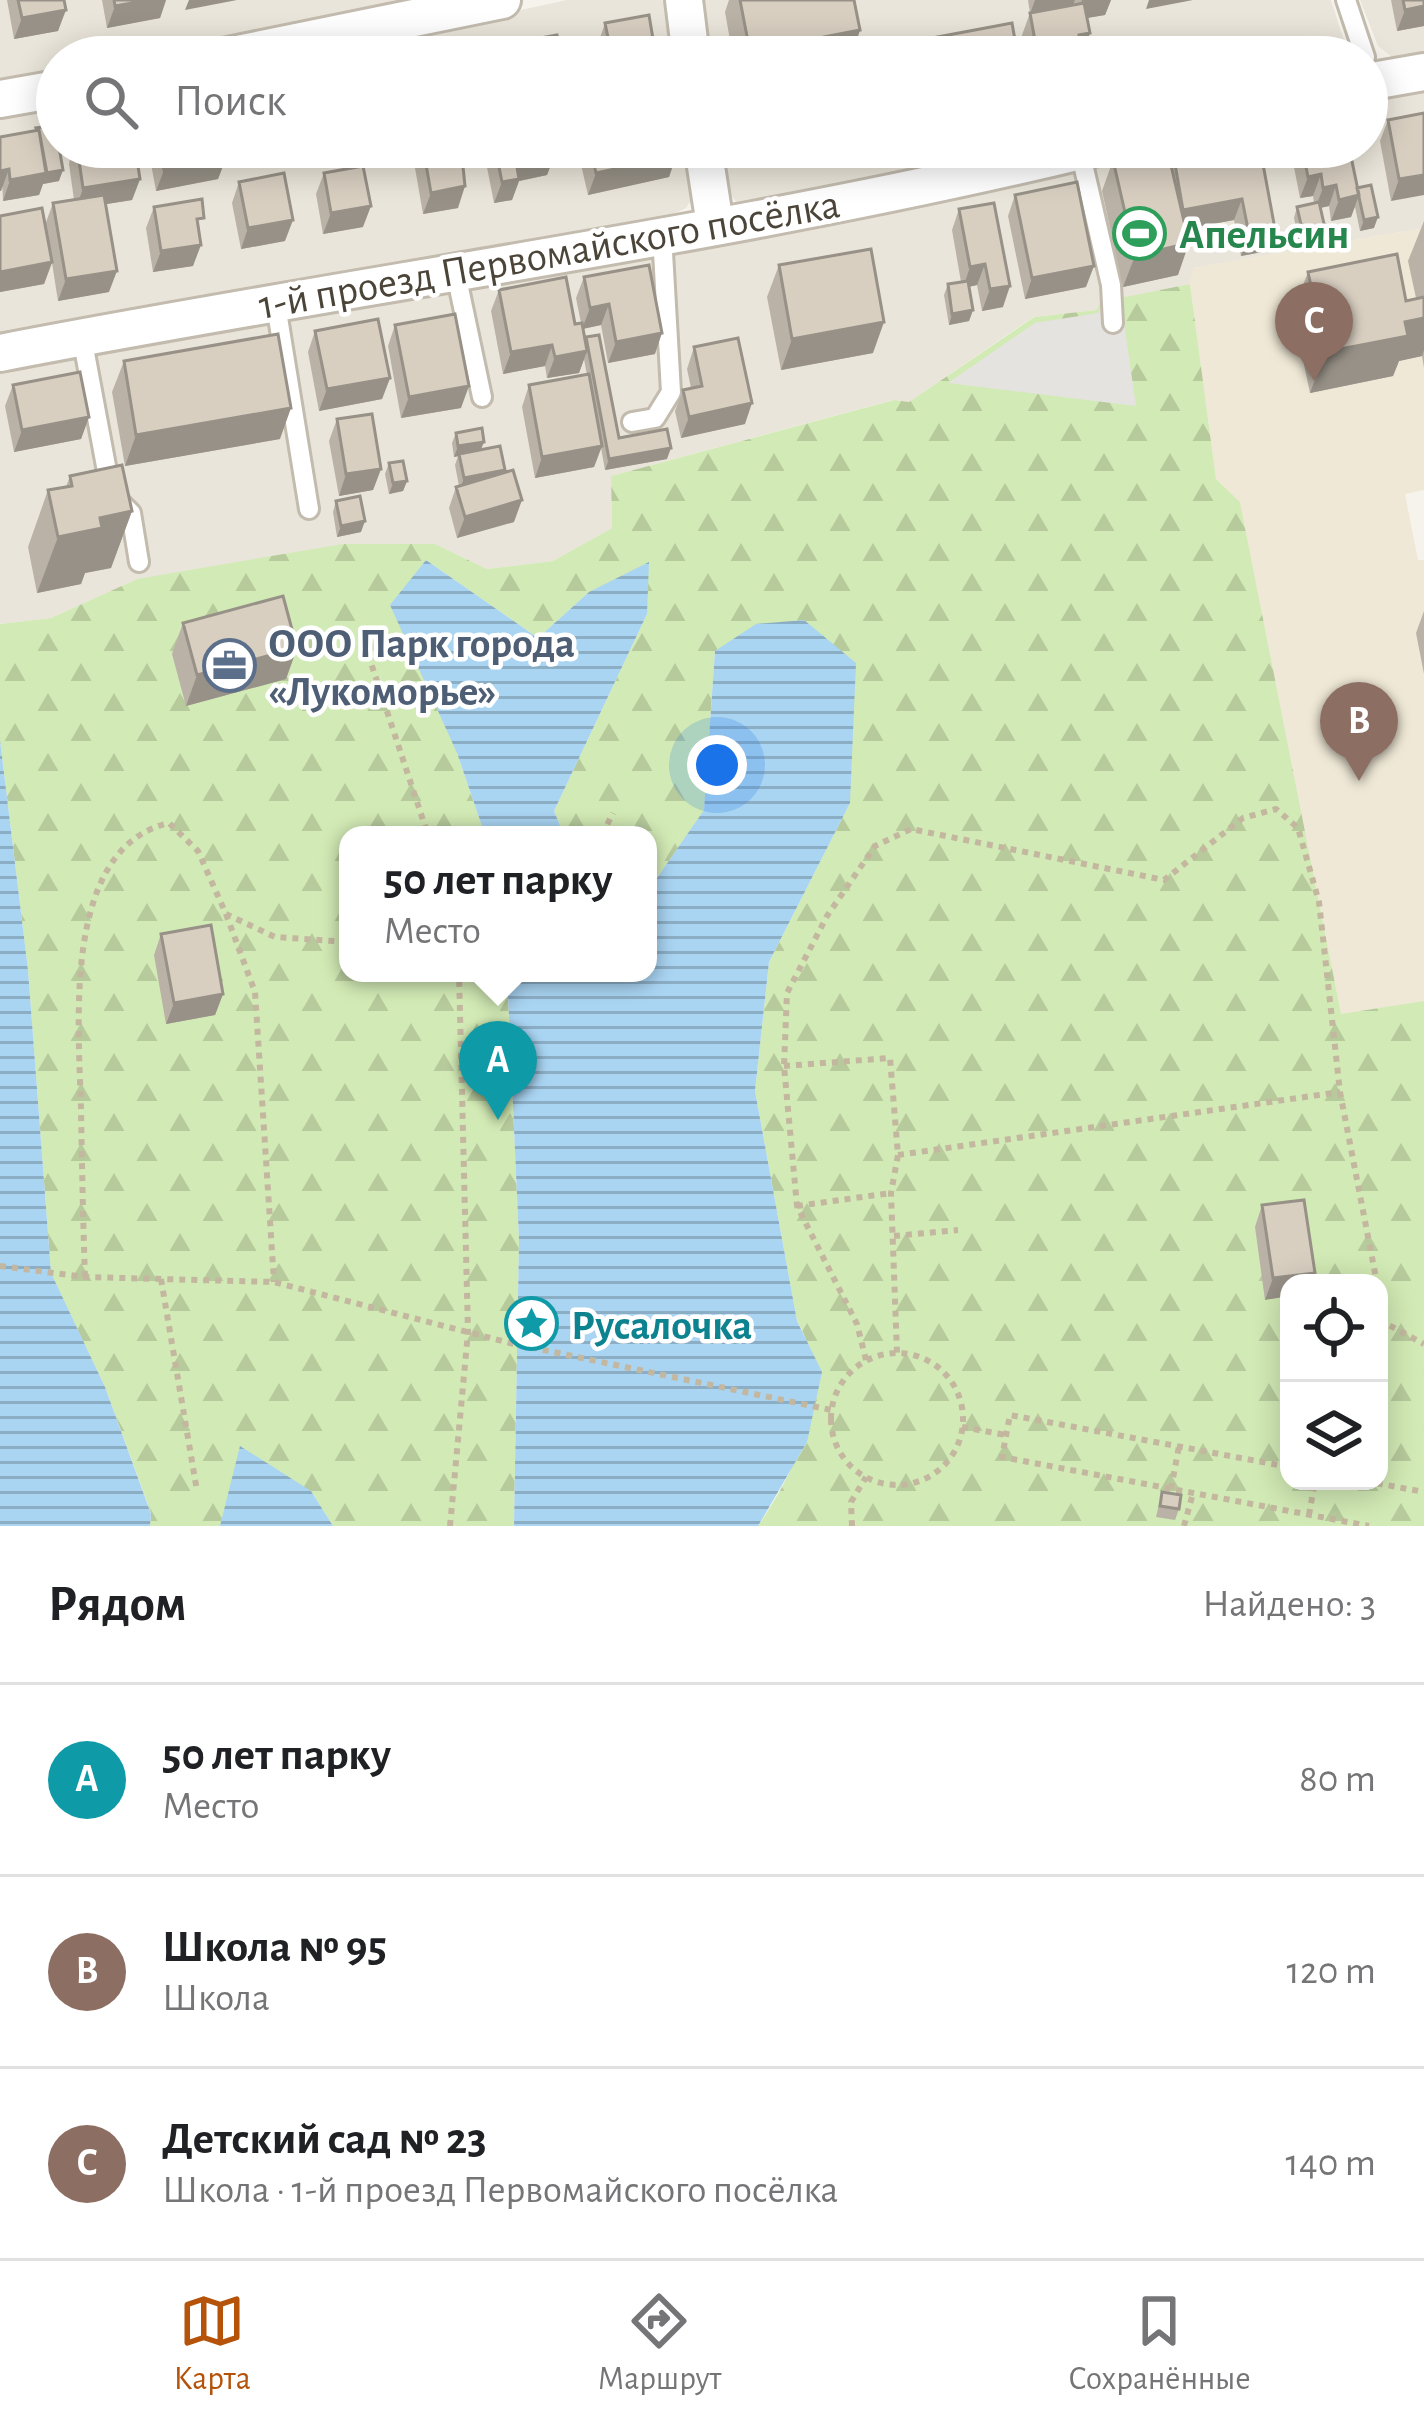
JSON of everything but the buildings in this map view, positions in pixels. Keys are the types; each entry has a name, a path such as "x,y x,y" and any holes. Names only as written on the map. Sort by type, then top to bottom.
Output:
{"street":[{"path":"326,36 502,0"},
{"path":"684,0 689,36"},
{"path":"1388,71 1424,72"},
{"path":"0,100 36,92"},
{"path":"706,168 716,226"},
{"name":"1-й проезд Первомайского посёлка","path":"0,353 275,299 716,226 997,168"}],"lane":[{"path":"1346,0 1357,36"},
{"path":"1092,168 1113,322"},
{"path":"632,422 655,418 671,392 662,235"},
{"path":"455,269 482,397"},
{"path":"275,299 309,509"},
{"path":"82,337 111,493 131,513 140,562"}],"path":[{"path":"368,654 425,826"},
{"path":"866,1360 857,1324 797,1206 784,1066 788,993 827,916 874,846 911,830 1164,880 1230,827 1276,809 1298,829 1318,902 1340,1092 1375,1274"},
{"path":"606,826 613,813"},
{"path":"85,1277 78,976 89,920 111,862 145,829 169,824 198,851 254,992 274,1282"},
{"path":"226,914 275,938 339,942"},
{"path":"450,1526 468,1332 459,982"},
{"path":"784,1066 890,1058 898,1155 891,1192 897,1352"},
{"path":"898,1155 1340,1092"},
{"path":"797,1206 891,1192"},
{"path":"894,1236 958,1230"},
{"path":"0,1266 85,1277 274,1282 510,1343 828,1409"},
{"path":"160,1279 197,1491"},
{"path":"1388,1325 1424,1345"},
{"path":"897,1352 928,1360 952,1381 962,1427 951,1456 927,1478 896,1485 866,1477 842,1456 828,1409 843,1380 866,1360 897,1352"},
{"path":"1280,1465 1010,1415 1002,1457 1369,1526"},
{"path":"962,1427 1006,1435"},
{"path":"1171,1489 1178,1446"},
{"path":"852,1526 851,1502 866,1477"},
{"path":"1388,1485 1424,1492"},
{"path":"1309,1515 1313,1490"},
{"path":"1184,1526 1193,1493"}],"shaded area":[{"path":"0,0 429,0 250,36 36,36 36,78 0,85"},
{"path":"567,0 662,0 673,36 401,36"},
{"path":"703,0 1331,0 1343,36 707,36"},
{"path":"1360,0 1424,0 1424,56 1397,61 1388,54 1388,36 1374,36"},
{"path":"1424,84 1424,228 1194,268 1190,284 1101,302 1097,310 1033,317 909,402 893,400 611,476 612,528 553,561 487,569 435,544 137,579 51,618 0,624 0,373 1046,168 1388,168 1388,92"},
{"path":"36,107 36,168 691,168 695,194 686,208 663,219 0,339 0,114"},
{"path":"724,168 932,168 755,209 736,202 726,187"},
{"path":"1424,228 1424,490 1405,494 1418,560 1424,560 1424,1001 1341,1015 1240,502 1216,479 1190,284 1193,268"},
{"path":"1121,302 1136,406 948,383 1035,323 1098,313 1102,306"}],"green space":[{"path":"1190,284 1216,479 1240,502 1341,1014 1424,1001 1424,1526 758,1526 798,1453 813,1400 808,1346 797,1321 755,1091 769,962 850,803 715,651 704,811 657,878 657,826 560,826 554,811 647,614 589,592 538,638 426,560 457,753 482,826 339,826 339,982 507,982 519,1240 514,1526 333,1526 311,1491 220,1526 150,1526 151,1513 105,1387 51,1274 28,970 0,740 0,624 51,618 137,579 343,544 435,544 487,569 553,561 612,528 611,476 894,400 909,402 1034,317 1097,310 1100,302"}],"water":[{"path":"426,560 538,638 589,592 649,562 647,614 554,811 560,826 482,826 457,753 390,605"},
{"path":"804,620 856,663 850,803 769,962 755,1091 797,1321 822,1372 807,1442 758,1526 514,1526 519,1240 507,982 657,982 657,878 704,810 715,651 756,624"},
{"path":"0,740 28,970 51,1273 105,1387 151,1514 150,1526 0,1526"},
{"path":"240,1446 311,1491 333,1526 220,1526"}],"place":[{"name":"Апельсин","path":"1140,233"},
{"name":"Детский сад № 23","path":"1314,381"},
{"name":"ООО Парк города «Лукоморье»","path":"229,666"},
{"name":"Школа № 95","path":"1359,781"},
{"name":"50 лет парку","path":"498,1120"},
{"name":"Русалочка","path":"532,1324"}]}
